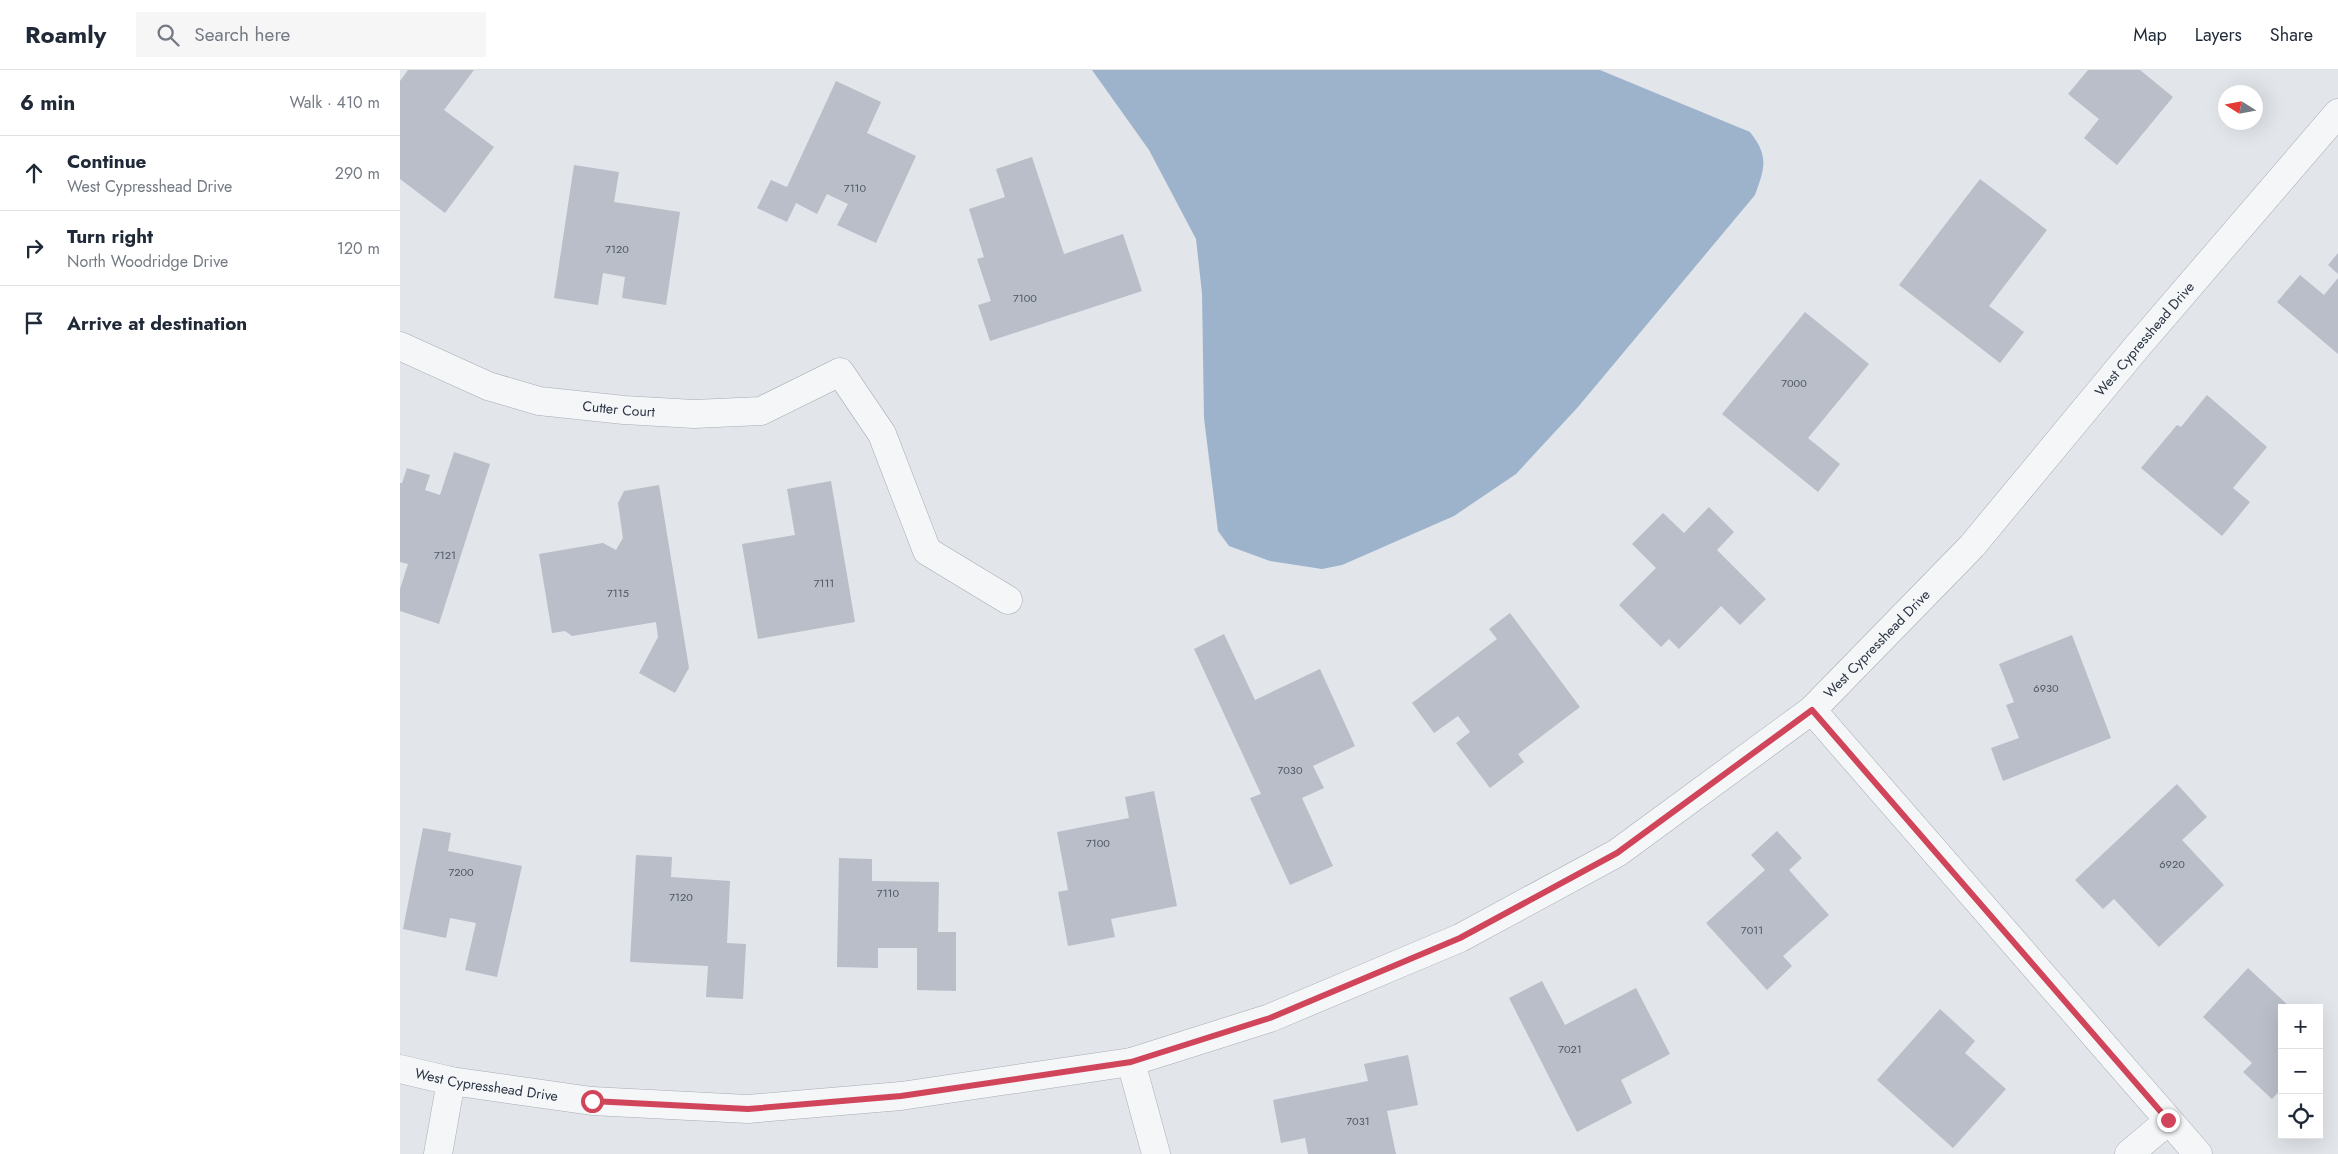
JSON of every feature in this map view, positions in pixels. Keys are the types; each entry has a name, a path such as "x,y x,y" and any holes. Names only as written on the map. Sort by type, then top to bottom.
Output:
{"street":[{"name":"West Cypresshead Drive","path":"400,1069 451,1081 592,1101 748,1109 901,1096 1131,1062 1270,1018 1460,938 1617,853 1812,710 1972,546 2136,348 2338,113"},
{"name":"Cutter Court","path":"400,346 488,386 539,401 624,410 694,414 761,412 840,372 882,434 927,551 1008,600"},
{"path":"1812,710 2198,1154"},
{"path":"1131,1062 1156,1154"},
{"path":"438,1154 451,1081"},
{"path":"2129,1154 2168,1120"}],"water":[{"path":"1092,70 1600,70 1750,132 1763,155 1763,170 1755,195 1578,407 1516,474 1454,516 1342,565 1322,569 1270,561 1229,546 1218,531 1204,418 1202,293 1196,239 1149,150"}],"building":[{"path":"408,70 474,70 444,110 494,147 445,213 400,179 400,81"},
{"path":"2088,70 2140,70 2173,97 2117,165 2084,138 2099,119 2068,94"},
{"path":"836,81 881,102 867,133 916,156 876,243 837,225 848,204 827,194 817,214 796,203 787,222 757,208 771,180 787,187"},
{"path":"1032,157 1064,254 1123,234 1142,291 990,341 978,305 991,301 977,259 984,257 969,209 1005,197 996,169"},
{"path":"574,165 619,172 614,202 680,212 666,305 622,298 625,277 603,273 598,305 554,298"},
{"path":"1980,179 2047,230 1989,306 2024,332 2000,363 1899,285"},
{"path":"2338,253 2338,274 2328,265"},
{"path":"2300,275 2324,295 2338,278 2338,354 2277,302"},
{"path":"1805,312 1869,364 1808,438 1840,464 1818,492 1722,414"},
{"path":"2207,395 2267,447 2233,488 2250,502 2222,536 2141,468 2177,425 2181,427"},
{"path":"454,452 490,464 439,624 400,611 400,589 408,564 400,562 400,483 402,483 407,468 430,475 425,490 440,495"},
{"path":"831,481 855,622 758,639 742,544 795,535 787,489"},
{"path":"659,485 689,668 675,693 639,673 658,637 656,622 572,636 565,631 552,633 539,554 603,543 616,550 623,538 618,503 624,491"},
{"path":"1709,507 1734,532 1717,550 1766,599 1740,625 1721,606 1679,649 1669,639 1661,647 1619,605 1656,568 1632,544 1663,513 1684,533"},
{"path":"1510,613 1580,707 1518,754 1524,762 1490,788 1456,743 1470,732 1458,716 1434,733 1412,703 1497,639 1489,629"},
{"path":"1224,634 1255,700 1320,669 1355,746 1313,766 1324,788 1302,798 1333,866 1290,885 1250,798 1261,794 1194,649"},
{"path":"2072,635 2111,738 2003,781 1991,748 2019,738 2006,705 2014,702 1999,664"},
{"path":"2177,784 2207,817 2182,840 2224,885 2159,947 2114,899 2103,909 2075,880"},
{"path":"1154,791 1177,906 1111,919 1115,937 1068,946 1058,892 1068,890 1057,832 1129,818 1125,797"},
{"path":"423,828 451,833 448,851 522,866 497,977 465,970 476,923 450,918 446,938 403,929"},
{"path":"1777,831 1802,858 1789,870 1829,915 1783,956 1792,966 1767,990 1706,923 1765,870 1751,855"},
{"path":"636,855 672,857 671,877 730,881 727,943 746,944 743,999 706,997 708,966 630,962"},
{"path":"839,858 872,859 872,881 939,882 938,932 956,932 956,991 917,990 917,948 878,948 878,968 837,967"},
{"path":"2248,968 2287,1004 2278,1004 2278,1092 2272,1099 2243,1072 2252,1063 2203,1017"},
{"path":"1542,981 1565,1025 1636,988 1670,1054 1621,1080 1632,1103 1577,1132 1509,998"},
{"path":"1940,1009 1975,1041 1965,1053 2006,1089 1953,1148 1877,1080"},
{"path":"1408,1055 1418,1105 1387,1111 1396,1154 1308,1154 1305,1138 1281,1143 1273,1100 1368,1081 1364,1064"}],"route":[{"path":"592,1101 748,1109 901,1096 1131,1062 1270,1018 1460,938 1617,853 1812,710 2168,1120"}]}
